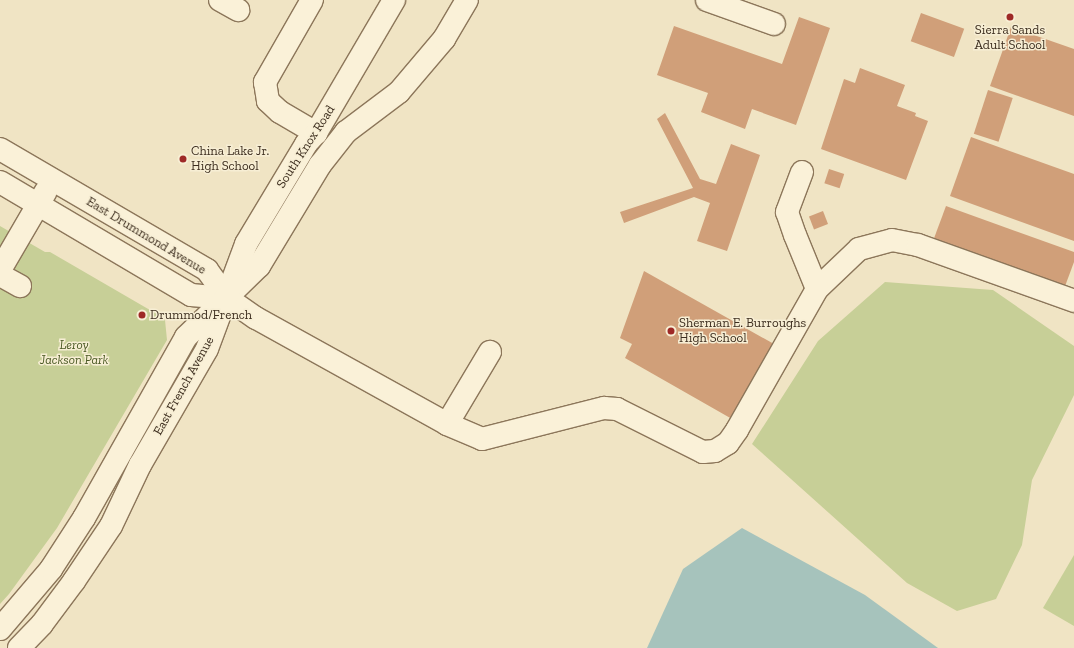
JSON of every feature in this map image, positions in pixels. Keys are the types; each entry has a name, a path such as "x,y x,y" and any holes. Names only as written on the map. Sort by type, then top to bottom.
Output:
{"street":[{"path":"312,0 265,82 268,101 280,112 316,133"},
{"name":"South Knox Road","path":"227,298 241,254 246,244 306,144 316,133 394,0"},
{"path":"467,0 444,39 399,92 346,132 320,165 259,266 227,298 256,318 447,424 482,439 604,408 617,409 703,452 715,451 728,443 737,430 818,289 859,249 892,240 918,245 1074,301"},
{"path":"346,132 391,110 463,37 483,0"},
{"path":"707,0 774,24"},
{"name":"East Drummond Avenue","path":"0,149 207,270 227,298"},
{"path":"802,172 787,212 794,235 818,289"},
{"path":"0,270 52,180"},
{"name":"East Drummond Avenue","path":"0,182 191,295 227,298"},
{"path":"0,275 20,286"},
{"name":"East French Avenue","path":"0,629 51,569 80,524 186,337 227,298"},
{"name":"East French Avenue","path":"19,648 42,624 74,581 110,526 140,465 207,349 227,298"},
{"path":"447,424 490,352"}],"green space":[{"name":"Leroy Jackson Park","path":"0,226 45,252 50,252 162,317 165,320 167,340 57,528 0,604"},
{"path":"885,282 993,290 1074,346 1074,395 1032,480 1022,545 996,599 957,611 907,583 752,444 818,341"},
{"path":"1074,555 1074,626 1043,608"}],"water":[{"path":"742,528 865,595 938,648 647,648 683,569"}],"building":[{"path":"921,13 964,29 954,57 911,41"},
{"path":"799,17 830,28 796,125 752,109 745,129 701,112 708,93 657,75 674,26 782,64"},
{"path":"1011,27 1074,49 1074,116 990,86"},
{"path":"860,68 905,85 897,106 916,113 915,116 928,121 906,180 821,149 844,79 855,83"},
{"path":"988,90 1013,98 999,142 974,134"},
{"path":"665,113 700,179 716,184 731,144 760,155 727,251 697,241 710,203 694,197 624,223 620,212 693,188 657,119"},
{"path":"971,137 1074,174 1074,241 950,196"},
{"path":"829,169 844,174 840,188 824,183"},
{"path":"946,206 1074,252 1074,262 1064,289 933,241"},
{"path":"823,211 828,224 814,229 809,216"},
{"path":"644,271 774,344 732,419 625,358 632,344 620,338"}],"place":[{"name":"Sierra Sands Adult School","path":"1010,17"},
{"name":"China Lake Jr. High School","path":"183,159"},
{"name":"Drummod/French","path":"142,315"},
{"name":"Sherman E. Burroughs High School","path":"671,331"}]}
